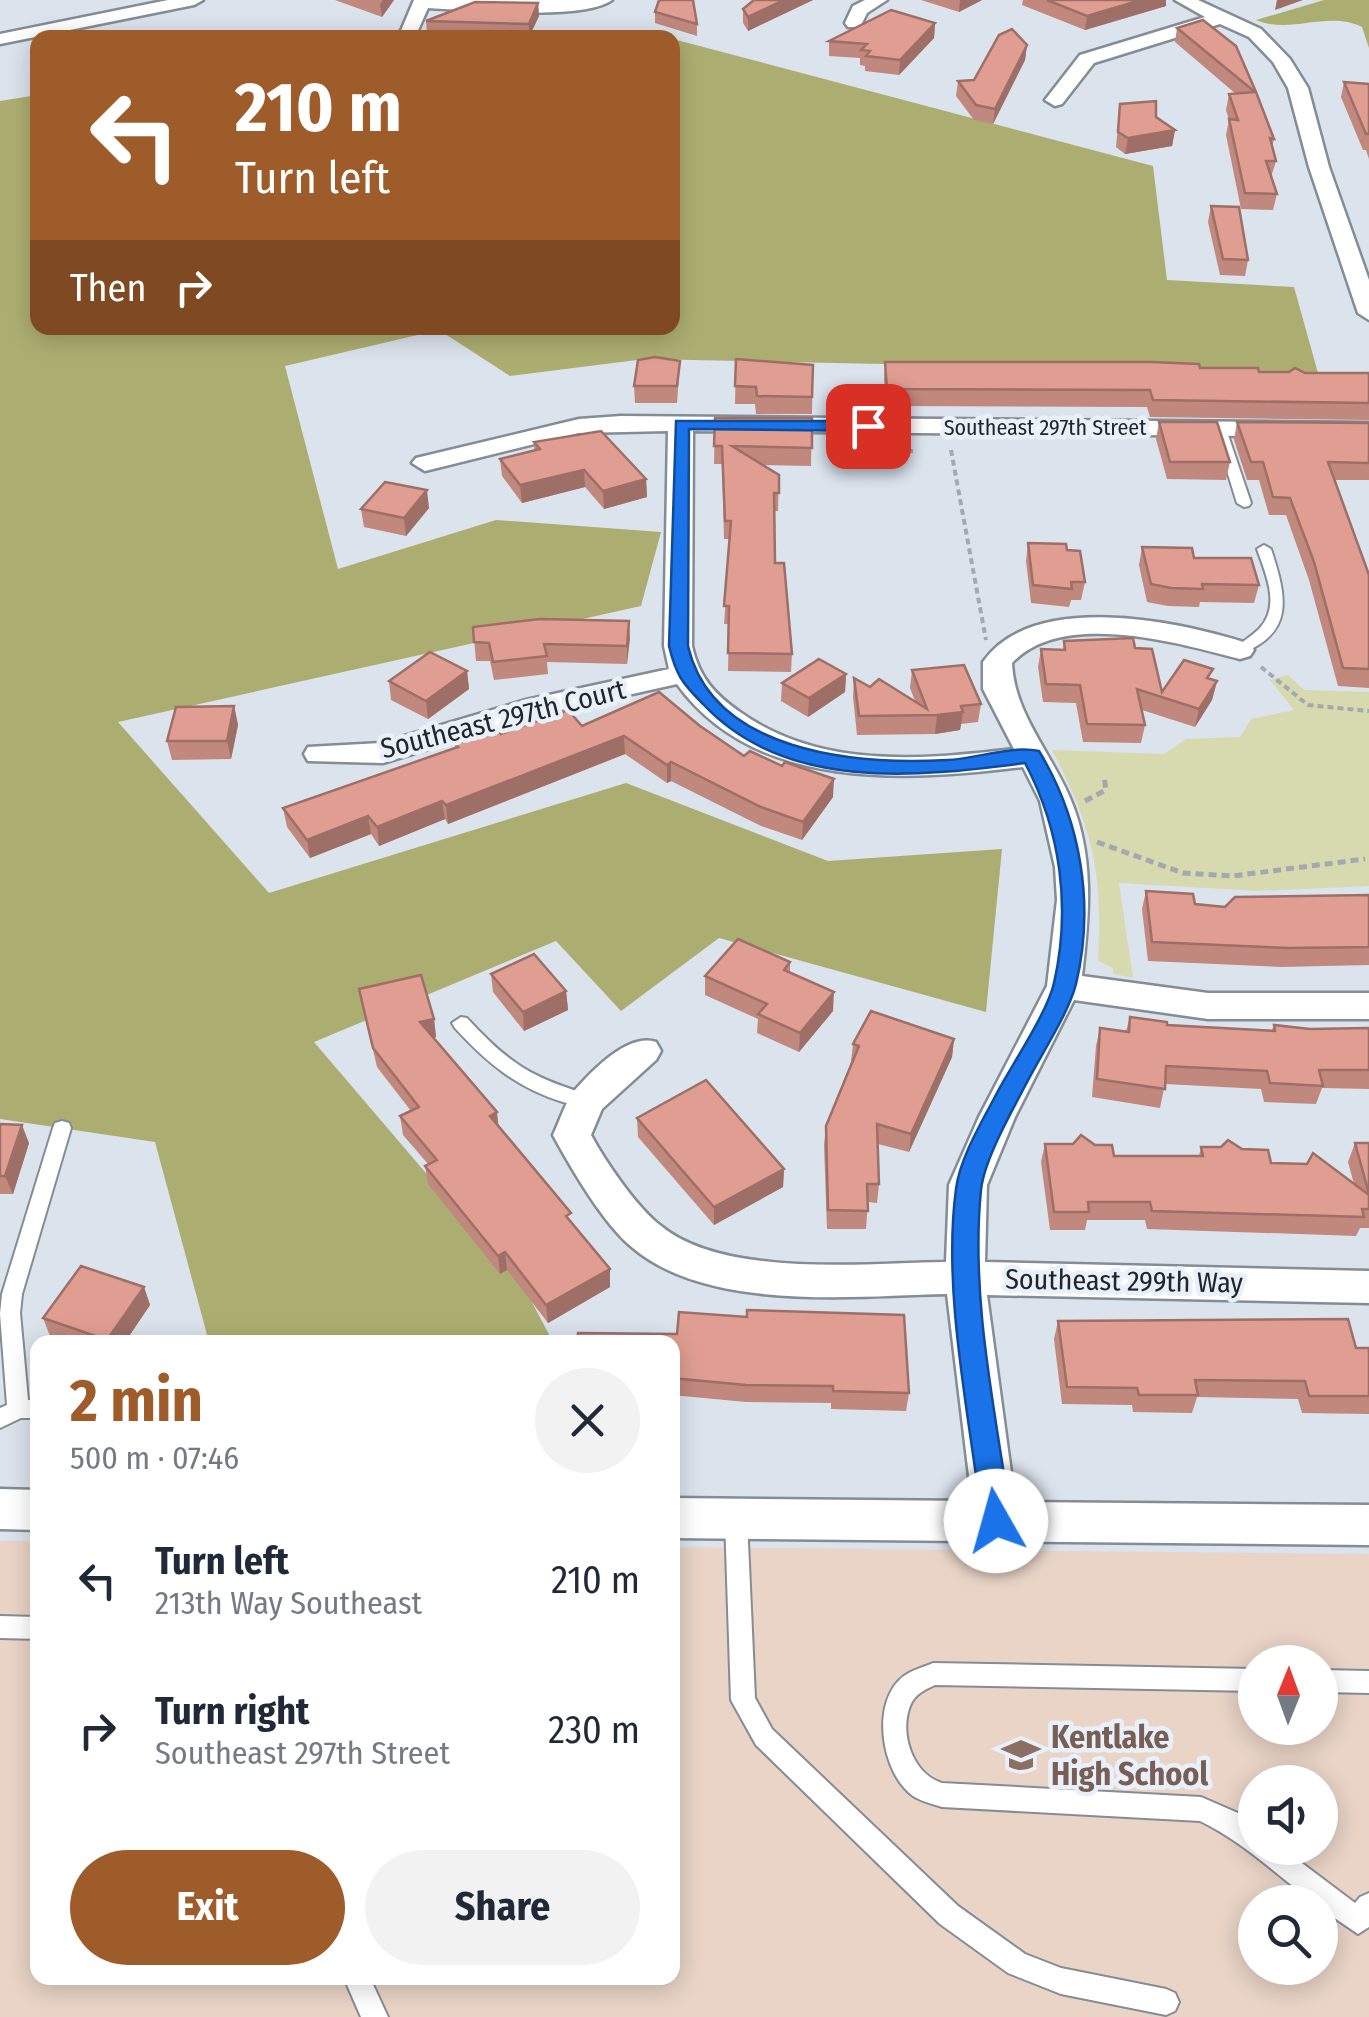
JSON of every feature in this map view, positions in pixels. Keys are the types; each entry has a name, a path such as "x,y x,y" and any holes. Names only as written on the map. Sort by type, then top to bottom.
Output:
{"street":[{"path":"45,30 194,0"},
{"path":"411,30 422,2 560,7 603,0"},
{"path":"854,23 859,10 878,0"},
{"path":"1188,0 1256,33 1281,60 1298,88 1319,167 1369,313"},
{"path":"1055,100 1086,59 1226,17"},
{"path":"0,39 30,33"},
{"path":"681,424 678,646 685,674 726,717 774,747 819,761 874,767 949,767 1032,756"},
{"name":"Southeast 297th Street","path":"425,464 579,426 1369,430"},
{"path":"996,1521 966,1278 968,1185 997,1117 1064,986 1074,900 1056,801 998,689 994,672 1002,650 1029,635 1066,628 1192,634 1240,650"},
{"name":"Southeast 297th Court","path":"319,754 383,753 537,706 685,674"},
{"path":"1064,986 1208,1006 1369,1006"},
{"path":"587,1101 643,1051"},
{"name":"Southeast 299th Way","path":"587,1101 572,1135 586,1163 646,1237 699,1267 797,1280 966,1278 1369,1287"},
{"path":"0,1509 30,1510"},
{"path":"680,1518 1369,1525"}],"lane":[{"path":"1220,429 1244,503"},
{"path":"1240,650 1267,634 1280,602 1264,549"},
{"path":"460,1022 513,1076 549,1092 587,1101"},
{"path":"19,1412 10,1312 12,1294 62,1128"},
{"path":"736,1519 743,1700 764,1737 949,1916 1017,1964 1061,1981 1166,2002"},
{"path":"0,1628 30,1628"},
{"path":"1238,1680 933,1674 909,1686 896,1710 896,1740 903,1764 920,1786 942,1795 1201,1809 1238,1829"},
{"path":"1338,1681 1369,1682"},
{"path":"1285,1865 1358,1920 1369,1906"},
{"path":"361,1985 375,2017"}],"path":[{"path":"832,426 833,450 931,450"},
{"path":"951,449 986,642 1002,650"},
{"path":"1240,650 1308,705 1335,711 1369,711"},
{"path":"1065,836 1103,843 1183,873 1232,876 1365,858"}],"shaded area":[{"name":"Kentlake High School","path":"0,1541 30,1541 30,1985 680,1985 680,1547 1369,1554 1369,2017 0,2017"}],"green space":[{"path":"1324,0 1369,0 1369,48 1362,27 1349,22 1282,25 1256,20"},
{"path":"680,41 1153,166 1167,280 1294,287 1318,373 645,359 510,376 447,335 680,335"},
{"path":"30,96 30,335 418,335 285,366 338,569 496,520 661,532 641,606 118,722 269,893 626,783 828,861 1002,849 986,1012 719,938 621,1011 556,941 314,1042 525,1289 549,1335 207,1335 155,1142 0,1119 0,101"},
{"path":"1288,675 1304,690 1369,692 1369,886 1258,891 1119,883 1133,978 1113,974 1113,968 1098,961 1099,902 1086,828 1052,750 1164,754 1186,739 1240,737 1251,719 1294,710 1270,680"}],"building":[{"path":"659,0 693,0 697,24 655,12"},
{"path":"754,0 784,0 748,17 743,9"},
{"path":"1047,0 1141,0 1087,16"},
{"path":"475,2 538,3 529,24 426,21"},
{"path":"891,10 935,23 900,60 866,56 870,51 861,50 867,44 829,41"},
{"path":"1203,20 1236,46 1256,92 1274,139 1270,138 1276,161 1266,161 1277,194 1245,193 1229,119 1238,120 1229,94 1255,92 1177,28"},
{"path":"1012,29 1027,45 995,109 976,105 958,81 974,80 999,35"},
{"path":"1344,82 1369,84 1369,134 1366,134"},
{"path":"1156,101 1156,117 1175,130 1128,138 1118,132 1120,104"},
{"path":"1211,206 1239,207 1248,260 1223,259"},
{"path":"655,357 680,361 677,386 634,386 638,360"},
{"path":"736,359 813,365 812,397 757,396 756,387 735,386"},
{"path":"885,362 1151,362 1199,364 1200,368 1258,368 1259,372 1289,372 1295,368 1305,373 1369,373 1369,403 1153,400 1150,390 887,389"},
{"path":"715,418 812,418 812,448 732,446 779,475 779,493 774,493 775,563 784,563 792,654 728,653 729,606 724,606 731,521 725,521 722,446 714,446"},
{"path":"1159,422 1217,422 1230,462 1170,462"},
{"path":"1237,422 1369,423 1369,463 1328,462 1369,575 1369,669 1343,668 1314,562 1290,498 1273,497 1263,462 1251,462"},
{"path":"601,431 646,479 603,491 584,470 520,485 500,459 540,449 534,442"},
{"path":"385,482 427,490 404,518 361,509"},
{"path":"1028,543 1066,544 1067,550 1080,551 1085,582 1071,582 1072,589 1033,585"},
{"path":"1142,547 1192,548 1194,558 1251,558 1259,585 1202,584 1203,589 1151,584"},
{"path":"540,619 629,621 627,646 544,644 547,656 493,662 489,643 474,642 473,627"},
{"path":"1133,638 1135,648 1152,649 1162,692 1184,660 1213,669 1207,678 1217,681 1199,709 1137,689 1145,725 1087,724 1080,685 1046,684 1041,649 1065,650 1064,641"},
{"path":"430,652 467,671 426,701 389,681"},
{"path":"819,659 846,674 809,698 782,683"},
{"path":"964,665 981,704 961,706 963,712 937,715 859,716 854,678 870,687 879,679 927,709 912,670"},
{"path":"659,692 744,756 750,751 782,766 785,762 834,779 803,822 761,807 671,762 667,765 624,736 446,805 442,801 377,827 368,816 307,840 283,808 458,747 455,744 496,728 501,734 568,710 582,726"},
{"path":"234,706 227,741 167,741 176,707"},
{"path":"1146,891 1193,894 1195,904 1225,907 1235,897 1369,895 1369,947 1152,942"},
{"path":"738,939 790,962 784,970 834,992 800,1033 758,1014 767,1004 705,976"},
{"path":"534,954 566,991 523,1012 491,974"},
{"path":"421,975 434,1019 420,1022 497,1112 490,1116 571,1213 566,1216 610,1269 546,1305 505,1252 498,1256 425,1166 437,1160 400,1116 419,1107 373,1048 359,989"},
{"path":"871,1011 954,1039 911,1134 877,1124 879,1184 867,1184 868,1211 828,1210 826,1126 859,1046 853,1044"},
{"path":"1130,1017 1167,1025 1275,1031 1274,1025 1369,1028 1369,1070 1319,1070 1323,1086 1270,1083 1267,1071 1166,1066 1165,1089 1097,1079 1100,1028 1129,1032"},
{"path":"706,1080 784,1169 714,1207 637,1118"},
{"path":"0,1124 22,1125 5,1176 0,1176"},
{"path":"1081,1135 1095,1145 1112,1145 1114,1156 1203,1156 1201,1147 1221,1147 1228,1140 1242,1149 1268,1150 1271,1163 1307,1164 1313,1153 1369,1195 1369,1209 1362,1209 1364,1217 1152,1211 1150,1202 1088,1202 1089,1212 1054,1212 1045,1144 1073,1144"},
{"path":"1355,1143 1369,1143 1369,1194"},
{"path":"81,1266 144,1287 110,1335 92,1335 43,1318"},
{"path":"747,1310 904,1315 909,1393 680,1379 680,1335 578,1335 677,1334 679,1312 747,1317"},
{"path":"1348,1319 1356,1348 1369,1348 1369,1396 1309,1396 1305,1381 1195,1380 1198,1395 1139,1395 1137,1388 1067,1387 1058,1321"}],"place":[{"name":"Kentlake High School","path":"1021,1755"}],"route":[{"path":"868,426 681,424 678,646 685,674 726,717 774,747 819,761 874,767 949,767 1032,756 1056,801 1074,900 1064,986 997,1117 968,1185 966,1278 996,1521"}]}
